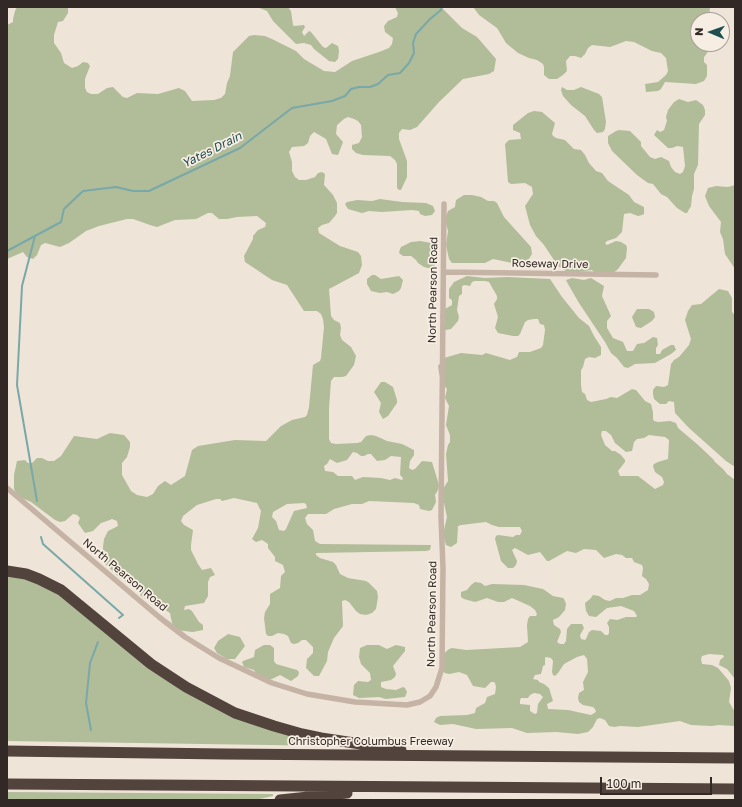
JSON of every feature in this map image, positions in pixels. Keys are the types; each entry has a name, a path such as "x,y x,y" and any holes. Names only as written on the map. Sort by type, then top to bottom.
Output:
{"highway":[{"path":"7,571 26,574 40,579 61,590 137,654 156,668 203,697 235,713 274,726 321,738 439,756"},
{"name":"Christopher Columbus Freeway","path":"7,751 735,758"},
{"path":"7,784 735,789"},
{"path":"280,800 402,787"}],"street":[{"name":"North Pearson Road","path":"7,488 159,617 185,637 219,658 272,683 307,694 355,702 407,706 420,702 430,696 436,687 442,668 443,568 440,517 444,204"},
{"name":"Roseway Drive","path":"444,272 656,275"}],"green space":[{"path":"17,7 68,7 68,13 63,21 58,22 54,35 54,43 61,53 64,63 72,68 83,62 88,63 90,66 85,79 85,88 87,92 91,94 98,94 107,88 113,87 123,97 127,98 137,93 158,94 179,88 185,91 192,101 214,100 221,98 225,94 230,76 233,52 249,36 254,35 265,36 272,39 296,51 304,59 324,71 335,72 352,61 389,48 392,44 393,38 385,32 384,26 388,21 397,17 398,13 395,7 441,7 462,28 477,37 496,59 494,71 489,74 463,79 439,102 417,127 410,130 402,129 399,133 399,139 407,161 407,177 401,190 397,188 397,164 395,160 390,156 363,155 356,153 352,149 352,145 359,143 362,137 361,125 354,119 348,117 337,125 336,134 343,142 338,155 332,154 326,139 314,132 310,136 308,143 304,146 292,147 289,152 292,162 292,171 295,177 299,180 306,180 315,177 318,173 322,172 325,174 324,185 333,195 337,203 337,213 329,223 318,228 319,233 340,246 358,252 361,256 362,265 359,273 329,289 331,316 334,320 340,323 340,335 342,340 351,347 356,356 354,365 346,376 334,377 331,381 329,439 331,443 336,444 357,443 361,442 366,436 371,435 387,441 402,444 414,450 414,455 410,461 409,468 412,470 415,469 422,461 432,462 439,485 435,495 436,502 432,510 429,511 420,509 419,505 414,503 369,501 362,504 352,504 334,509 326,514 308,514 305,518 307,524 313,530 315,541 320,544 431,545 430,550 426,551 316,553 316,555 320,558 333,562 340,574 348,578 366,581 369,583 377,591 378,597 376,609 372,613 366,615 360,614 356,611 349,602 345,600 342,601 343,626 334,638 328,652 327,661 319,676 314,676 306,668 307,659 313,653 313,647 306,640 302,640 294,644 291,643 288,636 284,634 278,633 268,636 266,634 264,618 265,612 270,604 270,594 280,588 281,576 285,572 283,565 275,561 275,557 268,548 268,544 262,540 256,542 252,539 258,528 261,511 257,503 234,498 222,501 220,499 216,499 197,505 183,516 181,521 184,525 193,530 191,550 198,564 202,570 211,568 215,575 210,577 208,582 208,596 204,603 185,606 184,610 189,609 192,611 199,622 203,625 203,630 193,632 176,630 172,623 170,613 141,596 137,589 120,578 103,562 104,539 108,531 118,526 117,521 112,519 101,523 93,531 85,533 78,523 80,518 77,515 73,514 65,521 60,522 55,520 31,502 20,497 14,489 14,475 17,461 25,460 28,463 32,463 37,458 42,458 48,461 54,461 61,456 74,436 97,439 110,433 124,435 130,442 130,447 127,457 122,463 122,475 131,491 137,495 147,497 153,494 158,486 165,481 171,485 185,476 192,450 198,446 235,440 266,441 281,426 292,420 305,417 307,415 313,365 320,361 321,358 324,327 321,314 317,311 304,311 287,285 272,280 245,262 244,256 253,239 253,236 258,230 265,227 266,223 257,216 219,219 212,213 208,213 196,219 175,220 157,227 133,219 127,219 86,231 69,243 60,247 45,243 41,245 37,255 33,259 27,257 23,252 7,259 7,25 13,22","holes":["353,452 361,456 371,454 377,461 385,460 391,456 401,457 400,475 403,478 402,480 395,478 390,480 363,477 355,480 352,476 338,476 333,472 325,471 324,466 330,459 337,463 347,460","287,504 306,504 307,508 294,511 286,529 284,531 279,530 276,521 272,517 273,512"]},
{"path":"257,7 288,7 291,11 293,25 304,25 305,27 302,32 304,36 309,31 323,47 326,48 332,43 338,46 338,59 335,62 329,61 311,45 304,43 296,44 273,21 267,11"},
{"path":"473,7 710,7 710,12 690,12 690,52 708,52 704,57 704,62 707,65 707,76 704,81 696,84 665,82 658,91 646,92 645,84 658,82 666,75 668,71 666,58 661,53 652,51 634,42 626,41 610,47 592,45 581,58 570,56 566,61 567,71 563,75 557,79 549,79 544,75 543,64 537,60 518,53 506,43 497,28 479,15"},
{"path":"562,87 567,90 574,90 581,87 599,94 602,97 606,122 603,132 597,133 585,116 571,105 563,96 561,90"},
{"path":"679,99 688,102 696,100 703,105 705,110 705,115 699,124 698,165 694,174 694,189 691,206 687,213 677,208 667,197 661,194 653,184 648,183 637,175 612,151 608,143 608,136 616,131 630,131 641,142 641,146 650,157 655,159 661,157 669,161 675,172 680,174 683,172 685,166 683,147 677,146 668,148 654,135 657,130 660,132 664,130 668,110 674,102"},
{"path":"534,111 542,112 555,123 552,134 553,136 565,140 574,149 581,150 596,171 602,173 608,181 629,195 634,202 644,207 644,214 642,215 638,216 630,213 624,214 622,232 616,238 605,243 607,245 616,241 621,242 626,245 627,248 626,258 618,269 612,274 598,275 592,270 569,273 558,266 536,236 530,225 525,206 533,194 532,187 525,183 511,184 508,182 505,144 509,140 521,139 520,133 513,130 513,125 528,113"},
{"path":"735,185 735,269 725,254 723,239 720,232 721,222 709,206 705,196 708,188 716,186 728,187"},
{"path":"464,195 481,197 488,201 494,201 497,203 504,217 531,247 532,254 527,262 517,264 493,259 485,263 452,263 449,259 446,245 448,231 445,219 448,211 455,207 456,200"},
{"path":"380,199 426,203 433,206 435,211 432,215 425,216 420,214 419,211 412,210 382,212 369,211 362,213 348,209 345,204 347,202 357,200 372,201"},
{"path":"420,241 431,243 437,248 437,262 432,269 424,267 411,256 403,256 399,253 401,247 411,242"},
{"path":"372,275 375,275 381,279 399,276 403,280 401,288 393,294 371,291 367,284 367,279"},
{"path":"467,276 485,278 507,277 550,279 579,318 589,326 601,347 601,355 595,358 589,357 585,359 581,370 582,392 585,394 587,400 591,402 611,397 617,398 632,389 636,390 645,401 651,404 654,421 670,421 676,423 678,428 735,480 735,679 727,669 719,665 720,660 724,657 723,655 709,654 702,656 701,659 702,664 712,665 718,668 729,681 731,688 729,702 735,712 735,726 691,725 680,721 638,727 614,727 609,726 605,720 600,718 597,719 593,727 588,732 578,734 556,732 527,733 512,728 476,729 453,724 440,725 434,722 436,718 440,716 467,715 475,713 476,708 485,703 487,697 495,694 496,687 494,682 491,682 485,688 473,686 467,675 459,672 449,674 445,673 442,671 441,656 452,648 466,650 520,647 528,642 528,619 530,616 536,616 537,614 530,606 512,598 504,602 498,602 487,598 475,602 461,597 461,592 467,590 475,582 481,583 485,586 492,584 524,585 543,589 553,596 563,598 566,604 565,610 559,617 553,620 554,625 560,629 561,632 557,642 560,644 564,644 566,641 567,629 571,624 582,624 584,628 580,635 581,639 585,640 589,632 592,630 601,631 605,635 608,635 609,627 607,623 610,619 617,620 637,616 634,611 621,606 607,608 596,617 589,616 586,611 585,603 593,595 610,601 616,598 640,595 648,590 649,584 642,576 642,565 634,562 632,558 626,558 622,555 616,554 604,558 596,550 584,549 576,553 567,551 547,561 540,552 528,555 515,548 512,550 517,561 516,565 513,568 508,568 501,561 495,539 498,535 513,537 520,535 522,531 520,527 499,527 486,522 461,525 458,526 457,543 451,547 446,545 443,534 447,517 444,503 441,500 443,489 448,481 446,454 450,442 450,435 446,425 449,406 445,398 447,389 442,383 438,366 444,358 461,353 482,355 486,353 510,360 517,357 519,352 530,352 541,348 543,345 545,330 544,325 540,324 538,319 534,319 525,322 518,336 498,333 495,328 498,317 494,304 497,296 489,282 475,281 472,282 470,286 462,286 462,294 459,296 457,310 459,317 458,321 451,329 445,330 440,316 443,310 452,305 452,300 449,298 449,289 454,282","holes":["602,431 606,431 611,435 615,443 626,452 632,451 634,442 637,439 644,438 649,435 665,437 669,440 668,459 658,462 653,466 655,472 662,477 664,482 663,485 655,489 638,476 620,476 618,471 625,460 621,455 615,451 612,451 605,445 601,435","584,655 587,659 588,672 583,682 584,690 579,693 578,698 579,702 583,705 593,707 595,709 596,712 591,715 568,710 548,709 547,704 553,701 549,688 538,680 533,679 535,675 541,674 543,666 545,665 546,657 551,658 553,661 552,672 555,676 564,664","534,693 540,694 543,697 538,704 537,713 535,714 530,711 530,705 520,704 521,698 528,698"]},
{"path":"572,278 584,280 591,278 604,286 602,296 611,316 607,321 607,328 613,338 623,342 627,351 633,351 637,344 644,343 653,337 657,338 658,345 656,348 656,354 660,354 662,350 671,345 674,345 676,350 655,363 635,364 628,368 624,367 611,353 579,303 566,280"},
{"path":"719,289 728,291 732,298 732,312 735,315 735,467 726,461 689,428 675,413 674,402 669,401 666,404 660,404 654,399 653,394 653,390 656,386 664,387 668,385 671,364 689,345 691,339 685,320 688,311 692,305 701,304"},
{"path":"637,309 649,309 654,312 655,317 652,321 641,328 636,327 632,317"},
{"path":"381,382 385,382 393,387 397,400 397,403 388,416 383,419 379,412 381,403 374,392"},
{"path":"7,575 26,579 55,591 182,691 334,744 334,746 7,741"},
{"path":"228,634 240,637 245,646 235,659 227,659 217,653 214,648 218,641"},
{"path":"264,645 270,645 274,648 274,661 276,664 297,670 299,672 298,676 291,681 280,675 272,679 268,679 258,676 254,670 244,667 242,662 254,657 255,650"},
{"path":"367,645 379,645 387,649 396,645 405,647 405,651 393,666 396,674 395,677 391,680 381,682 381,687 396,690 403,687 407,692 405,697 386,699 379,697 359,698 353,695 354,685 358,681 368,682 371,680 370,673 361,664 359,657 360,648"},
{"path":"7,792 273,794 273,796 255,800 7,800"}],"waterway":[{"name":"Yates Drain","path":"7,251 61,222 64,209 83,191 116,187 133,191 149,191 240,148 292,108 332,101 345,96 351,89 370,87 378,84 388,75 400,73 409,63 414,53 413,43 416,34 441,10 442,7"},
{"path":"35,236 22,286 17,385 37,501"},
{"path":"41,537 43,544 123,615 119,618"},
{"path":"91,730 86,703 90,663 98,642"}]}
